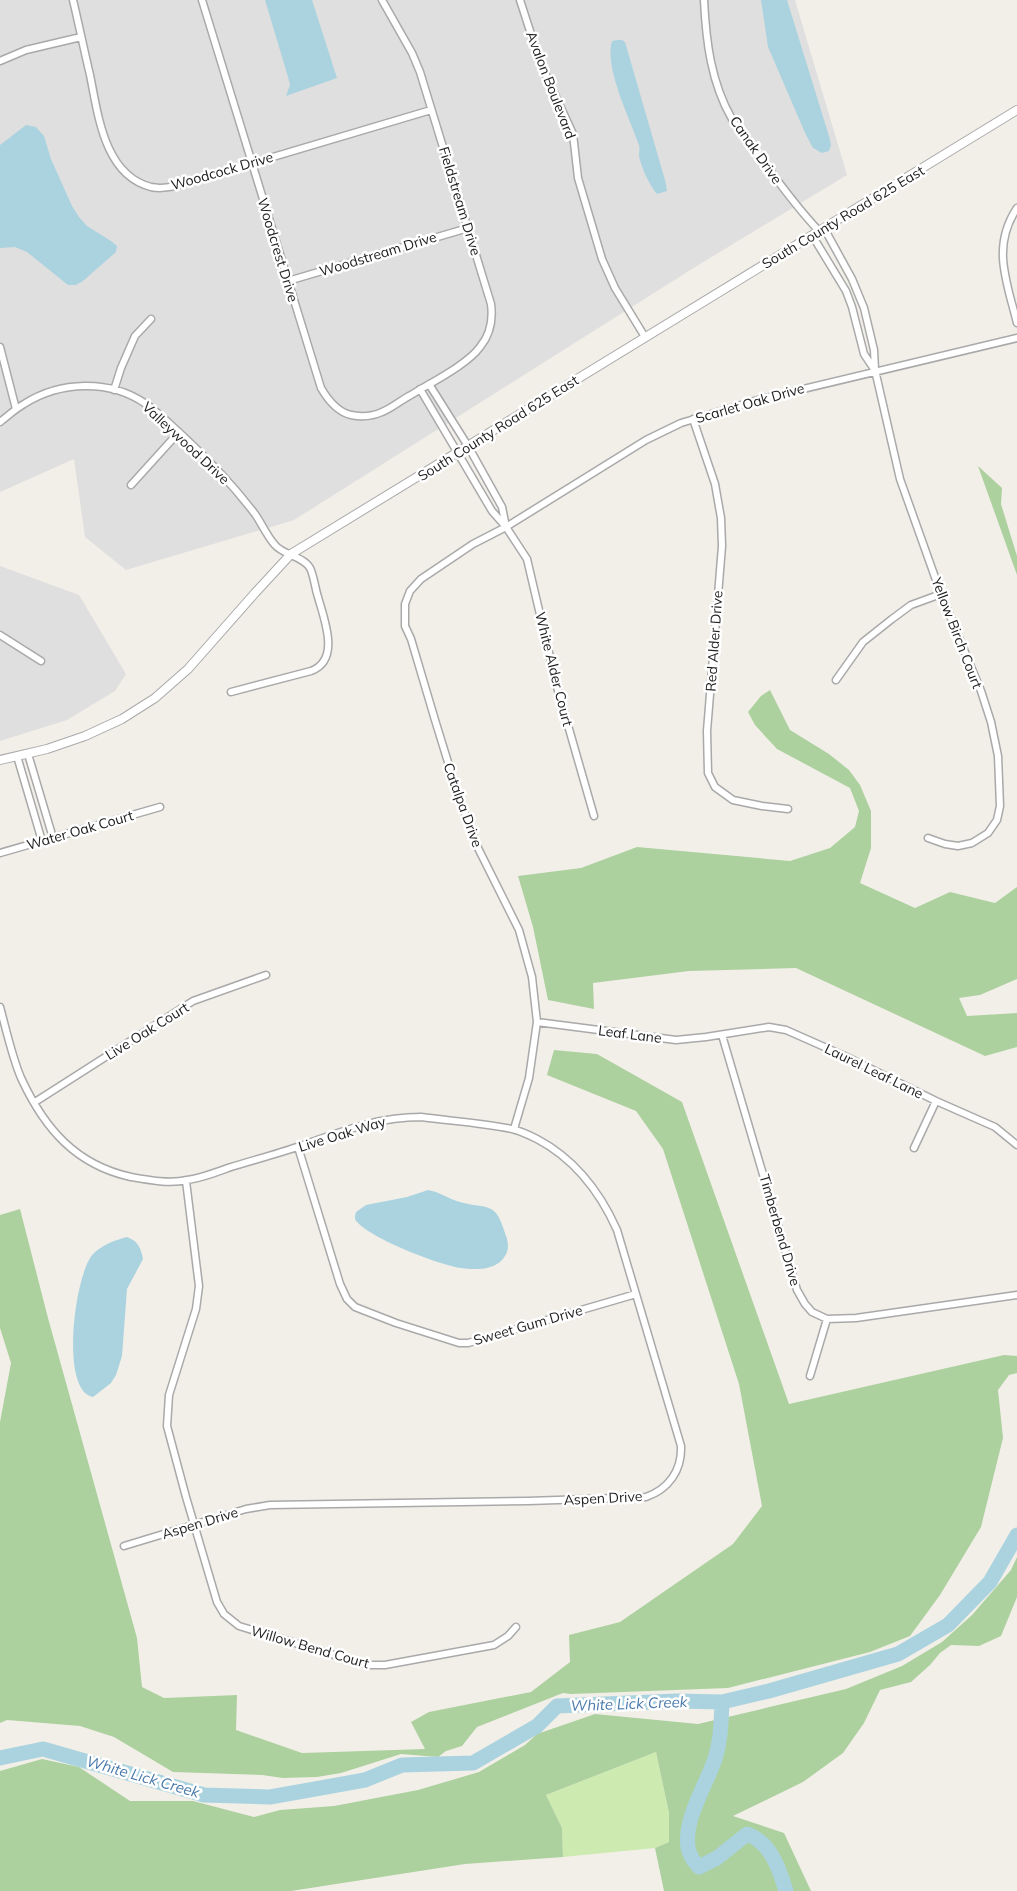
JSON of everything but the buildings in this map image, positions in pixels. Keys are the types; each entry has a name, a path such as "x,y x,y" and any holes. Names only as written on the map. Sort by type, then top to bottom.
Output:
{"street":[{"name":"Woodcock Drive","path":"73,0 102,132 115,158 127,174 142,184 167,188 431,110"},
{"name":"Woodcrest Drive","path":"202,0 321,388 326,398 336,408 350,415 369,416 381,413 420,389"},
{"name":"Fieldstream Drive","path":"382,0 412,53 491,304 490,326 486,339 474,354 420,389"},
{"name":"Avalon Boulevard","path":"520,0 540,62 573,134 578,178 602,259 615,288 645,337"},
{"name":"Canak Drive","path":"704,0 706,39 710,56 722,96 732,119 795,206 819,232"},
{"path":"0,61 26,50 81,36"},
{"name":"South County Road 625 East","path":"0,760 47,749 86,736 122,719 155,698 188,669 291,554 1017,110"},
{"path":"1017,208 1006,230 1002,256 1017,323"},
{"name":"Woodstream Drive","path":"288,281 468,228"},
{"name":"Yellow Birch Court","path":"819,232 852,307 864,354 875,370"},
{"name":"Yellow Birch Court","path":"819,232 852,279 864,308 874,350 875,370 900,479 991,722 998,756 1000,806 997,820 993,826 984,836 965,845 951,846 928,838"},
{"path":"114,390 135,336 151,319"},
{"name":"Scarlet Oak Drive","path":"506,527 646,440 693,419 761,399 875,370 1017,338"},
{"path":"0,347 16,409"},
{"path":"429,384 468,446"},
{"name":"Valleywood Drive","path":"0,422 16,409 37,397 64,387 81,386 114,390 129,395 146,404 208,458 256,516 276,547 291,554 309,567 329,643 321,665 311,671 231,692"},
{"path":"420,389 459,452"},
{"name":"Red Alder Drive","path":"693,419 715,484 722,518 722,546 707,730 710,777 715,787 733,800 788,809"},
{"path":"131,484 179,432"},
{"name":"White Alder Court","path":"468,446 502,507 506,527"},
{"name":"White Alder Court","path":"459,452 492,511 506,527 527,559 557,688 594,816"},
{"name":"Catalpa Drive","path":"506,527 473,544 421,579 407,597 404,619 463,809 478,848 519,930 532,977 537,1022 529,1078 514,1129"},
{"path":"836,680 863,642 911,605 942,594"},
{"path":"0,635 41,661"},
{"path":"28,754 53,838"},
{"path":"18,756 42,841"},
{"name":"Water Oak Court","path":"0,853 160,807"},
{"name":"Live Oak Court","path":"35,1102 193,1001 266,975"},
{"name":"Live Oak Way","path":"0,1008 22,1079 48,1126 77,1153 99,1166 138,1178 186,1181 298,1147 364,1124 392,1118 421,1117 514,1129"},
{"name":"Leaf Lane","path":"537,1022 676,1040 722,1035"},
{"name":"Laurel Leaf Lane","path":"722,1035 769,1026 786,1030 995,1127 1017,1145"},
{"name":"Timberbend Drive","path":"722,1035 797,1290 812,1312 827,1319"},
{"path":"914,1148 936,1101"},
{"name":"Aspen Drive","path":"124,1546 246,1509 270,1505 637,1498 653,1494 666,1486 675,1475 680,1461 681,1446 617,1230 593,1188 574,1166 552,1148 514,1129"},
{"name":"Sweet Gum Drive","path":"298,1147 340,1284 347,1299 355,1307 459,1343 636,1294"},
{"name":"Willow Bend Court","path":"186,1181 199,1275 198,1298 170,1395 167,1416 168,1434 217,1602 229,1619 239,1626 350,1661 376,1666 494,1645 508,1636 516,1627"},
{"path":"810,1376 827,1319 856,1318 1017,1295"}],"shaded area":[{"path":"0,0 795,0 847,175 700,264 294,520 126,570 85,537 74,459 0,492"},
{"path":"0,566 79,595 126,674 115,691 67,720 0,741"}],"green space":[{"path":"978,466 1002,488 1001,504 1017,556 1017,575"},
{"path":"770,690 790,730 829,754 849,770 860,785 871,811 871,848 860,883 915,908 950,892 995,903 1017,887 1017,979 980,995 959,998 967,1016 1017,1013 1017,1047 985,1056 796,968 689,971 593,983 594,1009 548,1000 533,927 518,876 581,868 637,847 790,861 830,848 855,827 859,811 850,788 777,749 755,725 748,712 761,696"},
{"path":"554,1050 597,1054 682,1102 789,1404 1004,1355 1017,1356 1017,1373 1009,1375 998,1390 1003,1438 981,1527 940,1595 910,1636 870,1652 728,1688 563,1693 477,1727 462,1746 446,1751 438,1757 401,1754 341,1773 317,1777 283,1778 262,1775 173,1772 114,1737 80,1726 7,1720 0,1723 0,1422 11,1363 0,1328 0,1215 20,1209 48,1318 137,1638 142,1687 164,1698 237,1695 236,1730 302,1753 425,1749 411,1722 429,1712 531,1692 570,1662 569,1635 620,1622 733,1544 762,1506 739,1384 663,1149 636,1111 547,1075"},
{"path":"1017,1557 1017,1597 1001,1636 979,1646 951,1645 940,1653 911,1682 880,1690 864,1723 843,1753 803,1782 733,1816 784,1833 811,1891 664,1891 655,1848 669,1842 669,1813 656,1752 546,1795 562,1828 563,1857 465,1864 291,1891 0,1891 0,1771 42,1759 79,1767 130,1801 193,1801 254,1817 280,1810 334,1806 418,1790 479,1772 525,1745 537,1734 595,1714 698,1724 846,1689 902,1666 942,1642 972,1615 1011,1570"},
{"path":"656,1752 669,1813 669,1842 655,1848 563,1857 562,1828 546,1795"}],"water":[{"path":"265,0 312,0 337,78 286,96 290,85"},
{"path":"761,0 787,0 829,136 831,145 829,151 822,153 813,148 806,135 768,47"},
{"path":"612,41 625,42 665,180 667,191 657,194 642,165 639,156 639,145 624,108 615,78 610,52"},
{"path":"26,125 36,127 44,136 51,159 72,206 79,217 87,226 117,246 116,252 76,285 68,285 27,252 15,247 0,248 0,145"},
{"path":"428,1190 460,1202 489,1208 494,1211 498,1215 508,1244 506,1254 501,1261 493,1266 482,1269 466,1269 451,1266 422,1257 376,1236 355,1220 356,1212 366,1205 407,1197"},
{"path":"127,1237 138,1245 143,1259 127,1289 122,1356 116,1375 111,1383 93,1397 83,1390 76,1375 73,1354 76,1306 86,1265 93,1254 109,1243"}],"waterway":[{"name":"White Lick Creek","path":"0,1758 43,1749 204,1795 270,1797 365,1780 402,1765 473,1763 537,1726 557,1706 677,1701 722,1702 769,1691 898,1654 948,1625 990,1582 1017,1535"},
{"path":"722,1702 717,1752 694,1808 690,1822 688,1847 699,1867 717,1858 747,1834 762,1843 773,1857 786,1891"}]}
